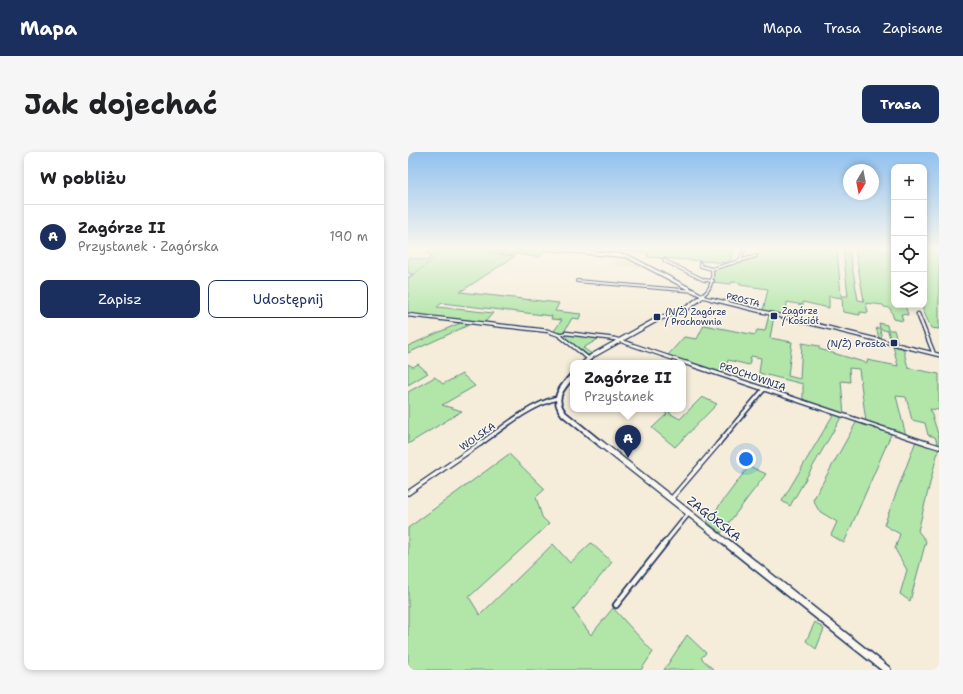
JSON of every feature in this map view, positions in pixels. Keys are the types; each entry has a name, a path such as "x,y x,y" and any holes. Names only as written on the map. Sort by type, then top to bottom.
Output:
{"street":[{"name":"PROSTA","path":"660,273 703,296 939,355"},
{"path":"690,273 704,280 713,281"},
{"path":"589,359 658,319 687,308 707,292 713,281 712,273"},
{"path":"577,281 695,291"},
{"path":"918,314 934,354"},
{"name":"PROCHOWNIA","path":"408,315 544,330 559,335 589,359"},
{"name":"PROCHOWNIA","path":"559,335 566,333 620,341 677,360"},
{"name":"PROCHOWNIA","path":"686,363 939,447"},
{"path":"557,398 570,379"},
{"path":"671,499 764,389"},
{"name":"WOLSKA","path":"408,493 531,408 542,402 557,398"},
{"name":"ZAGÓRSKA","path":"557,398 558,407 564,414 887,670"},
{"path":"616,604 689,513"}],"green space":[{"path":"409,273 489,273 460,292 559,303 555,311 581,314 579,319 572,318 564,332 559,334 554,331 562,320 551,319 552,316 442,303 437,307 493,313 485,322 408,314 408,277 413,274"},
{"path":"714,273 839,273 841,296 848,296 846,273 853,273 858,300 864,301 859,273 891,273 891,308 906,308 908,315 901,314 903,321 894,319 890,308 884,307 883,305 866,303 868,313 860,312 860,315 843,312 842,298 829,296 829,308 803,302 803,305 787,302 786,316 763,311 768,289 740,285 741,283 732,282 731,284 713,282"},
{"path":"927,273 939,273 939,329 931,328 922,308 927,308"},
{"path":"769,315 774,316 770,338 792,342 788,376 800,379 802,343 819,346 819,349 867,363 867,360 898,366 893,346 903,348 908,368 939,374 939,410 930,409 939,437 939,447 935,437 928,435 925,423 912,420 906,397 896,396 906,436 892,432 844,543 831,535 837,522 819,511 813,500 857,421 866,422 859,369 849,368 850,382 841,381 844,415 803,401 803,384 759,373 761,358 751,356 749,365 728,360 724,374 668,355 684,337 697,339 704,325 755,335 757,330 765,331"},
{"path":"462,322 473,323 408,353 408,346"},
{"path":"879,323 887,325 888,330 894,330 898,344 891,342 888,331 880,329 882,339 879,338 876,328 880,328"},
{"path":"565,334 600,338 583,348 592,354 588,355 561,336"},
{"path":"408,364 413,367 418,364 428,373 408,385"},
{"path":"462,374 475,386 442,405 462,411 408,444 408,392 435,377 443,384"},
{"path":"702,397 717,404 675,447 652,428 667,414 664,412 670,412 669,413 680,419"},
{"path":"836,414 842,416 790,506 782,501 833,415"},
{"path":"916,441 939,447 918,531 926,541 910,601 900,594 907,570 895,549 900,534 884,525"},
{"path":"509,454 545,489 536,497 542,517 549,524 469,597 480,615 553,544 570,563 591,543 612,562 573,610 591,635 613,608 653,652 641,670 408,670 408,528"},
{"path":"749,466 766,474 721,533 707,522"},
{"path":"815,622 824,629 816,649 806,641"},
{"path":"687,635 706,653 701,658 714,670 664,670"}],"waterway":[{"path":"408,279 415,273"}],"place":[{"name":"Zagórze / Kościół","path":"774,316"},
{"name":"(N/Ż) Zagórze / Prochownia","path":"657,317"},
{"name":"(N/Ż) Prosta","path":"894,343"},
{"name":"Zagórze II","path":"628,458"}]}
